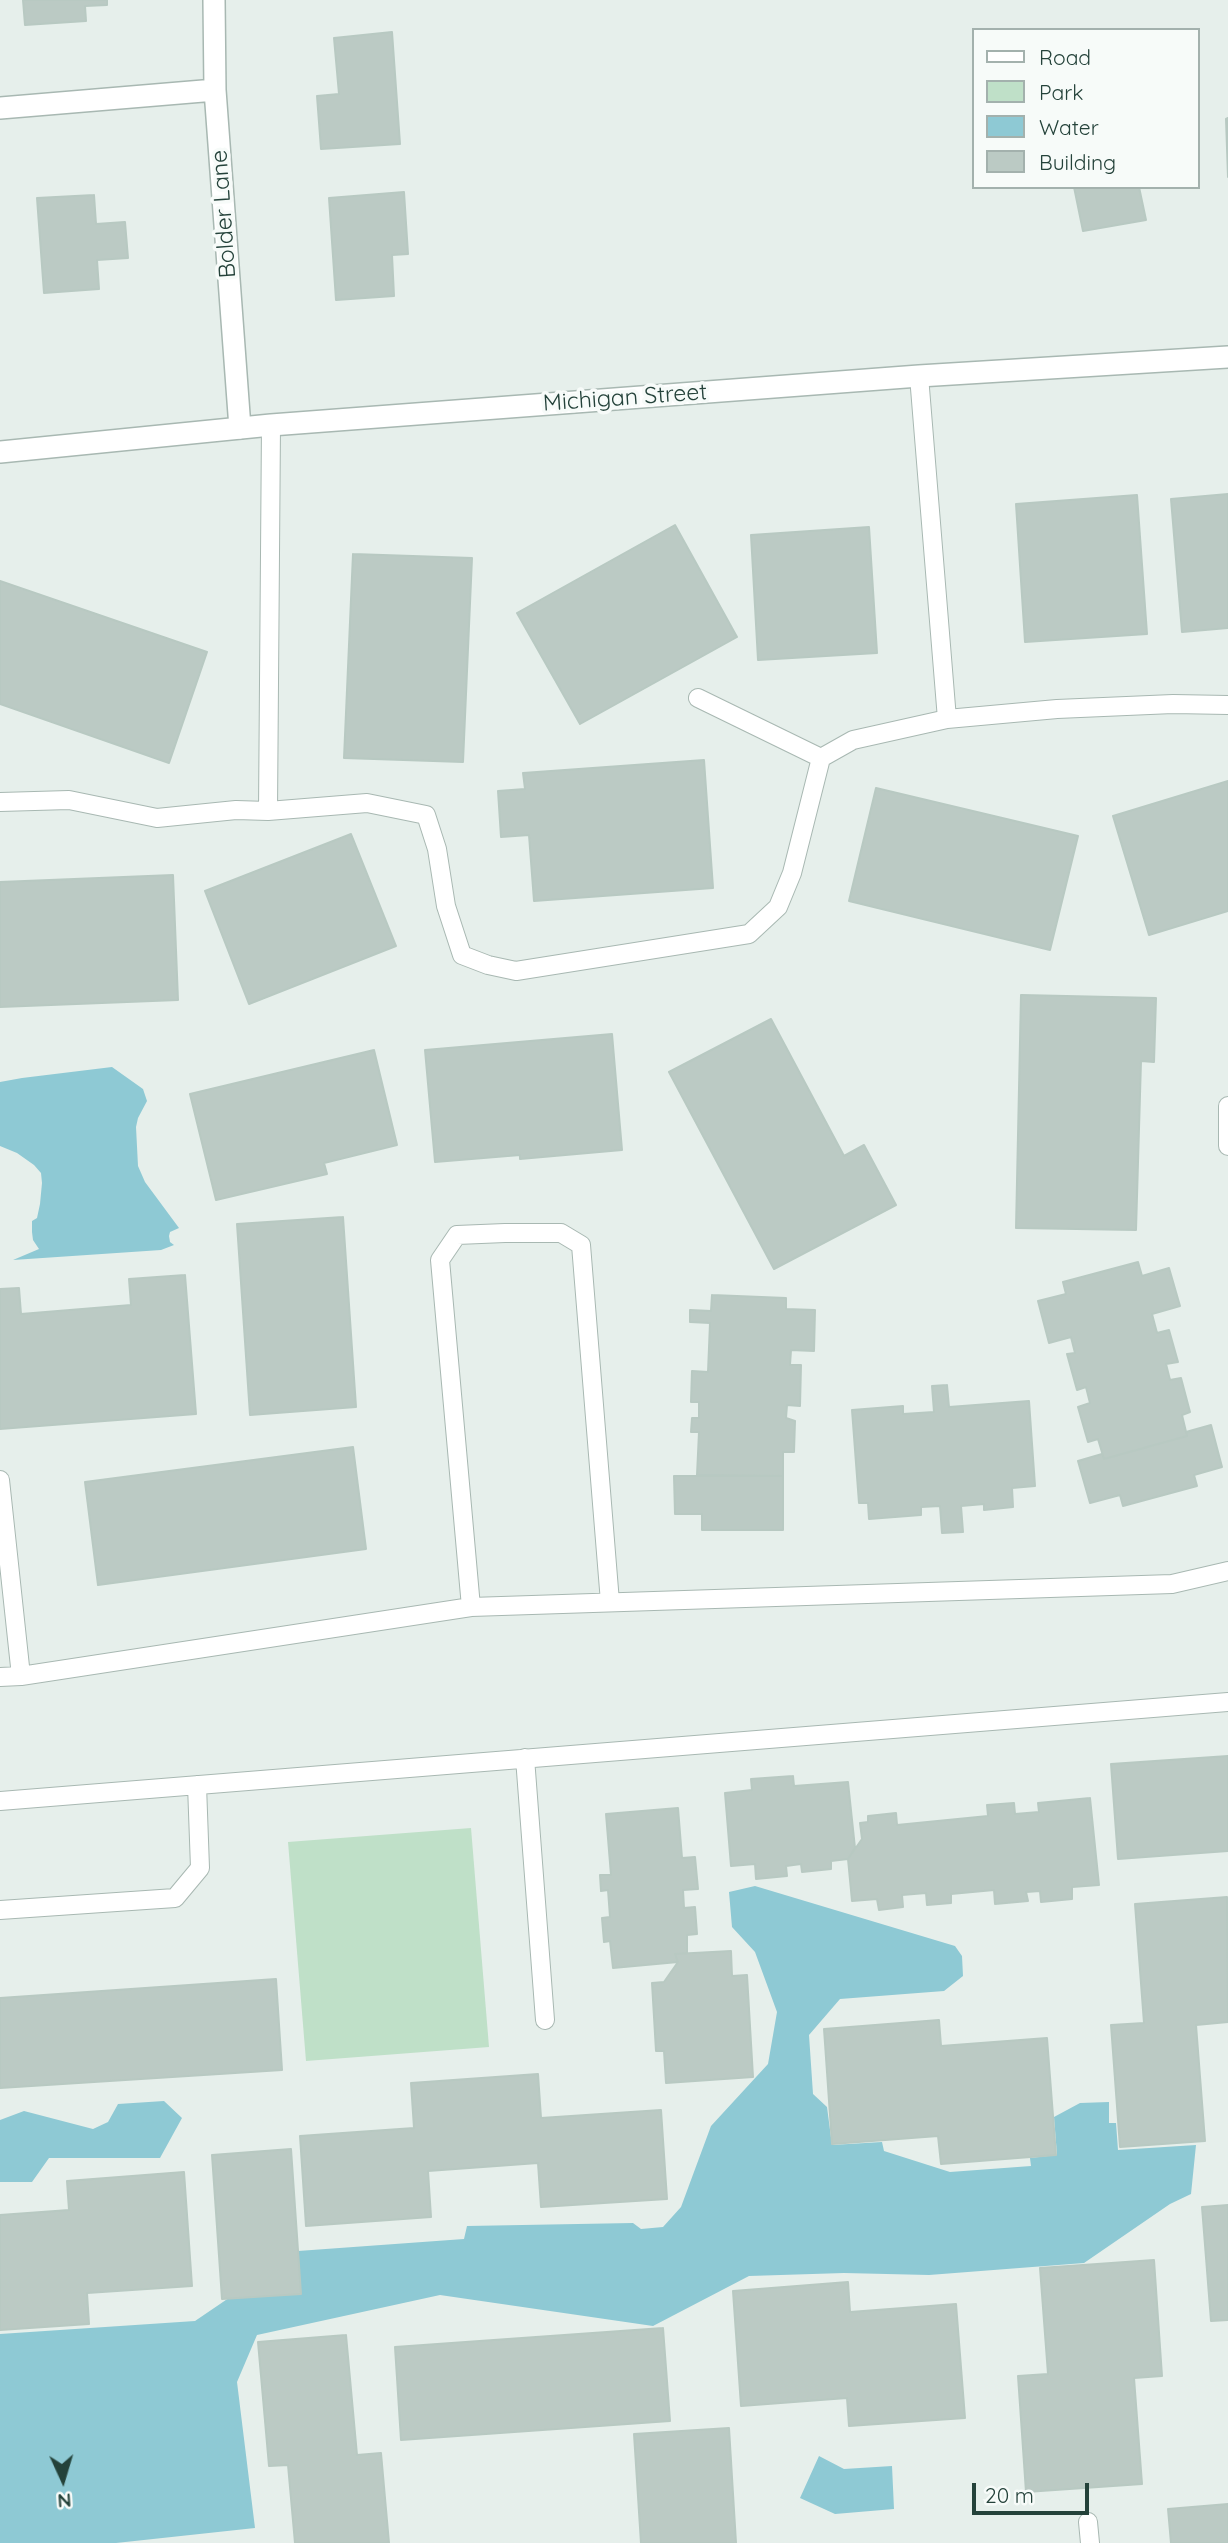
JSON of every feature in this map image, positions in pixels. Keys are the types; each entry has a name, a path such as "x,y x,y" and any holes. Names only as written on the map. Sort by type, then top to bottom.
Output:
{"street":[{"name":"Bolder Lane","path":"214,0 215,90 240,428"},
{"path":"0,108 215,90"},
{"name":"Michigan Street","path":"0,450 271,425 919,376 1228,357"}],"lane":[{"path":"919,376 947,719"},
{"path":"268,811 271,425"},
{"path":"698,698 821,758"},
{"path":"0,802 69,800 157,818 236,810 268,811 367,803 426,815 437,849 446,906 462,956 516,971 749,934 778,907 792,873 821,758 853,740 947,719 1057,709 1172,704 1228,705"},
{"path":"1228,1106 1228,1146"},
{"path":"471,1607 440,1260 457,1235 505,1233 561,1233 580,1245 610,1602"},
{"path":"0,1480 20,1676"},
{"path":"0,1677 471,1607 1172,1584 1228,1570"},
{"path":"0,1801 1228,1702"},
{"path":"526,1758 545,2020"},
{"path":"0,1910 175,1898 200,1868 197,1785"},
{"path":"1088,2522 1090,2543"}],"green space":[{"path":"471,1828 489,2047 306,2061 288,1842"}],"water":[{"path":"112,1067 143,1089 147,1101 136,1127 138,1166 145,1182 179,1228 170,1232 170,1242 174,1245 161,1250 13,1260 39,1249 33,1240 32,1221 37,1218 42,1183 41,1173 34,1165 17,1153 0,1146 0,1082"},
{"path":"755,1886 955,1946 962,1956 963,1976 944,1991 840,1999 809,2035 813,2094 827,2107 832,2145 882,2142 884,2151 950,2172 1031,2166 1030,2158 1057,2155 1054,2117 1080,2103 1109,2102 1109,2123 1116,2123 1118,2150 1196,2145 1191,2194 1170,2204 1084,2263 929,2275 844,2273 749,2276 653,2326 440,2295 257,2335 237,2382 255,2528 116,2543 0,2543 0,2334 195,2321 298,2251 464,2239 467,2226 633,2223 641,2229 663,2227 681,2207 711,2126 768,2064 777,2012 755,1952 732,1927 729,1892"},
{"path":"164,2101 182,2118 160,2158 49,2158 32,2182 0,2182 0,2120 24,2111 93,2129 108,2122 118,2104"},
{"path":"819,2456 844,2469 892,2466 894,2509 835,2514 800,2498"}],"building":[{"path":"23,0 107,0 107,5 85,6 86,21 25,25"},
{"path":"392,32 400,144 321,149 317,96 339,94 334,38"},
{"path":"1228,118 1228,177 1226,119"},
{"path":"1074,189 1139,189 1146,220 1083,231"},
{"path":"404,192 408,254 392,255 394,296 336,300 329,198"},
{"path":"94,195 96,224 125,222 128,258 97,260 99,289 44,293 37,198"},
{"path":"1228,494 1228,628 1182,632 1171,499"},
{"path":"1137,495 1147,634 1025,642 1016,504"},
{"path":"675,525 737,637 580,724 517,613"},
{"path":"869,527 877,653 758,660 751,535"},
{"path":"353,554 472,558 463,762 344,758"},
{"path":"0,581 207,652 169,763 0,704"},
{"path":"704,760 713,888 534,901 529,835 501,837 498,791 525,789 523,773"},
{"path":"1228,781 1228,911 1149,935 1113,816"},
{"path":"876,788 1078,836 1050,950 849,901"},
{"path":"351,834 396,946 249,1004 205,891"},
{"path":"173,875 178,1000 0,1007 0,882"},
{"path":"1021,995 1156,998 1154,1062 1141,1061 1136,1230 1016,1228"},
{"path":"771,1019 844,1156 864,1145 896,1205 774,1269 669,1072"},
{"path":"612,1034 622,1150 520,1159 520,1155 435,1162 425,1050"},
{"path":"374,1050 397,1145 324,1163 327,1174 216,1200 190,1094"},
{"path":"343,1217 356,1407 250,1415 237,1224"},
{"path":"1138,1262 1142,1276 1169,1268 1180,1306 1152,1314 1157,1333 1169,1330 1178,1362 1166,1364 1170,1380 1181,1378 1190,1412 1182,1415 1187,1436 1104,1459 1098,1439 1088,1442 1078,1407 1090,1403 1086,1387 1077,1390 1067,1354 1075,1353 1071,1337 1049,1343 1038,1301 1066,1294 1063,1282"},
{"path":"185,1275 196,1414 0,1429 0,1289 19,1288 21,1314 131,1305 129,1279"},
{"path":"712,1295 786,1298 786,1309 815,1310 814,1351 791,1350 790,1365 801,1365 800,1406 787,1405 786,1418 795,1421 794,1452 783,1452 783,1476 697,1475 699,1432 691,1432 692,1418 699,1418 699,1402 691,1402 692,1371 708,1372 710,1323 690,1322 690,1310 711,1311"},
{"path":"947,1385 949,1407 1029,1401 1035,1486 1012,1488 1013,1507 984,1510 984,1504 961,1506 963,1532 942,1533 940,1506 921,1507 921,1515 869,1519 868,1503 859,1503 852,1410 903,1406 903,1414 934,1412 932,1386"},
{"path":"1211,1425 1222,1467 1194,1475 1197,1486 1123,1506 1120,1495 1090,1503 1078,1461 1102,1454 1104,1459 1187,1436 1186,1432"},
{"path":"353,1447 366,1549 98,1585 85,1482"},
{"path":"674,1476 783,1476 783,1530 702,1530 702,1514 675,1514"},
{"path":"1228,1756 1228,1851 1118,1859 1111,1764"},
{"path":"793,1776 794,1786 848,1782 855,1848 848,1859 831,1861 831,1869 802,1872 801,1864 786,1866 787,1876 756,1879 755,1864 731,1866 725,1793 752,1790 751,1779"},
{"path":"1090,1798 1099,1885 1072,1887 1072,1899 1041,1902 1040,1891 1026,1892 1028,1901 995,1904 994,1890 951,1894 951,1903 927,1905 926,1893 902,1895 903,1907 879,1910 877,1899 852,1901 848,1859 862,1839 860,1823 868,1822 868,1816 896,1813 897,1825 988,1816 987,1805 1014,1803 1015,1814 1039,1812 1038,1803"},
{"path":"678,1808 682,1858 695,1857 698,1889 683,1890 684,1908 695,1907 697,1934 687,1935 687,1953 675,1954 678,1962 613,1968 610,1941 604,1942 602,1918 610,1917 608,1890 601,1891 600,1875 611,1875 606,1814"},
{"path":"1227,1897 1228,2022 1196,2025 1205,2141 1120,2147 1111,2025 1144,2023 1135,1904"},
{"path":"731,1951 732,1976 747,1975 753,2077 666,2083 664,2051 656,2051 652,1983 664,1982 678,1962 675,1954"},
{"path":"276,1979 282,2070 0,2088 0,1998"},
{"path":"939,2020 941,2046 1047,2038 1056,2155 941,2164 938,2136 832,2144 824,2029"},
{"path":"538,2074 541,2118 661,2110 667,2199 541,2207 538,2163 428,2171 431,2217 306,2226 300,2136 414,2128 411,2083"},
{"path":"291,2149 301,2294 222,2299 212,2155"},
{"path":"184,2172 192,2286 87,2293 89,2324 0,2330 0,2215 69,2210 67,2181"},
{"path":"1228,2205 1228,2320 1211,2321 1202,2207"},
{"path":"1154,2260 1162,2376 1134,2378 1142,2484 1026,2492 1018,2376 1048,2374 1040,2268"},
{"path":"848,2282 850,2312 956,2304 965,2418 849,2426 847,2398 741,2406 733,2291"},
{"path":"663,2328 670,2421 401,2440 395,2347"},
{"path":"346,2335 357,2455 381,2453 389,2543 295,2543 288,2465 269,2466 258,2342"},
{"path":"729,2428 736,2543 641,2543 634,2434"},
{"path":"1228,2504 1228,2543 1171,2543 1168,2509"}]}
